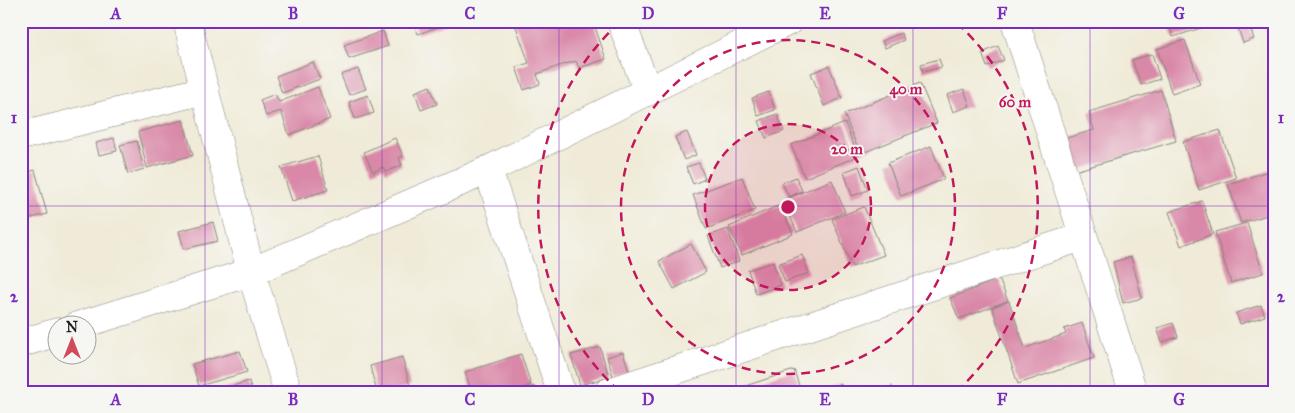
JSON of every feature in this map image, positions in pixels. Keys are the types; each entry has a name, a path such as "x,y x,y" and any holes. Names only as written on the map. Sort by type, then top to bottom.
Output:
{"street":[{"path":"187,21 251,272 288,392"},
{"path":"621,21 648,92"},
{"path":"98,319 251,272 488,170 789,21"},
{"path":"1015,21 1133,392"},
{"path":"21,136 204,90"},
{"path":"488,170 561,392"},
{"path":"610,392 1082,236"},
{"path":"21,343 48,335"}],"building":[{"path":"413,21 453,21 453,22 418,34"},
{"path":"514,21 542,21 542,23 546,21 593,21 606,59 579,68 576,61 537,74 540,84 524,90 516,67 529,63"},
{"path":"1168,21 1220,21 1220,22 1173,37"},
{"path":"1248,22 1254,39 1243,43 1237,25"},
{"path":"383,31 388,46 349,59 344,45"},
{"path":"901,33 904,40 885,48 882,41"},
{"path":"1185,40 1200,84 1172,94 1157,49"},
{"path":"998,46 1004,60 987,67 982,53"},
{"path":"1152,54 1160,79 1141,85 1132,60"},
{"path":"939,59 942,67 923,72 921,64"},
{"path":"313,62 320,79 282,93 276,76"},
{"path":"829,66 842,98 824,106 811,73"},
{"path":"358,69 366,89 349,95 341,75"},
{"path":"920,83 937,123 860,154 844,114"},
{"path":"430,86 437,104 421,110 415,92"},
{"path":"318,87 330,119 289,135 281,111 266,116 260,100 275,94 279,102"},
{"path":"964,89 970,106 953,112 947,95"},
{"path":"1161,90 1176,141 1075,171 1066,138 1094,130 1089,112"},
{"path":"769,92 775,110 758,116 752,98"},
{"path":"368,95 374,113 355,119 349,102"},
{"path":"777,114 784,131 766,138 759,121"},
{"path":"183,120 193,155 147,168 138,132"},
{"path":"845,123 858,156 805,178 791,145"},
{"path":"1220,130 1236,178 1199,190 1183,142"},
{"path":"687,132 696,155 684,160 675,137"},
{"path":"114,138 117,151 99,155 96,143"},
{"path":"395,138 403,156 399,158 402,165 386,172 383,167 373,172 364,152"},
{"path":"137,141 144,169 128,174 120,145"},
{"path":"931,146 944,179 901,196 888,163"},
{"path":"318,156 328,190 292,201 281,167"},
{"path":"699,163 705,179 693,184 686,167"},
{"path":"859,166 868,190 852,196 844,172"},
{"path":"1274,169 1274,213 1241,223 1228,184"},
{"path":"35,170 47,214 21,221 21,174"},
{"path":"742,177 755,210 706,229 693,195"},
{"path":"796,177 802,191 789,197 782,183"},
{"path":"832,180 845,212 797,232 783,200"},
{"path":"1202,201 1213,234 1181,246 1169,212"},
{"path":"780,205 793,234 742,255 729,227"},
{"path":"864,207 884,255 852,267 832,219"},
{"path":"213,222 218,241 184,249 179,231"},
{"path":"1247,223 1263,273 1231,283 1215,232"},
{"path":"728,229 739,261 720,268 708,236"},
{"path":"691,244 706,272 674,289 659,261"},
{"path":"802,255 809,273 785,282 778,264"},
{"path":"1131,257 1142,298 1123,303 1113,262"},
{"path":"773,262 781,285 756,294 748,270"},
{"path":"999,279 1008,301 959,319 950,298"},
{"path":"1009,301 1025,348 1066,334 1064,329 1082,323 1094,358 1018,384 992,307"},
{"path":"1261,305 1265,316 1240,324 1236,313"},
{"path":"1173,323 1178,337 1162,342 1157,328"},
{"path":"600,347 609,377 580,385 571,355"},
{"path":"240,351 247,372 199,386 192,364"},
{"path":"623,352 629,371 613,376 607,357"},
{"path":"521,354 531,385 512,392 472,392 465,372"},
{"path":"402,357 410,386 390,392 377,392 370,366"},
{"path":"794,370 801,392 730,392 730,391"},
{"path":"249,381 252,392 216,392 216,391"},
{"path":"841,384 843,392 821,392 821,391"},
{"path":"534,386 536,392 518,392 518,391"},
{"path":"892,386 894,392 876,391"}]}
